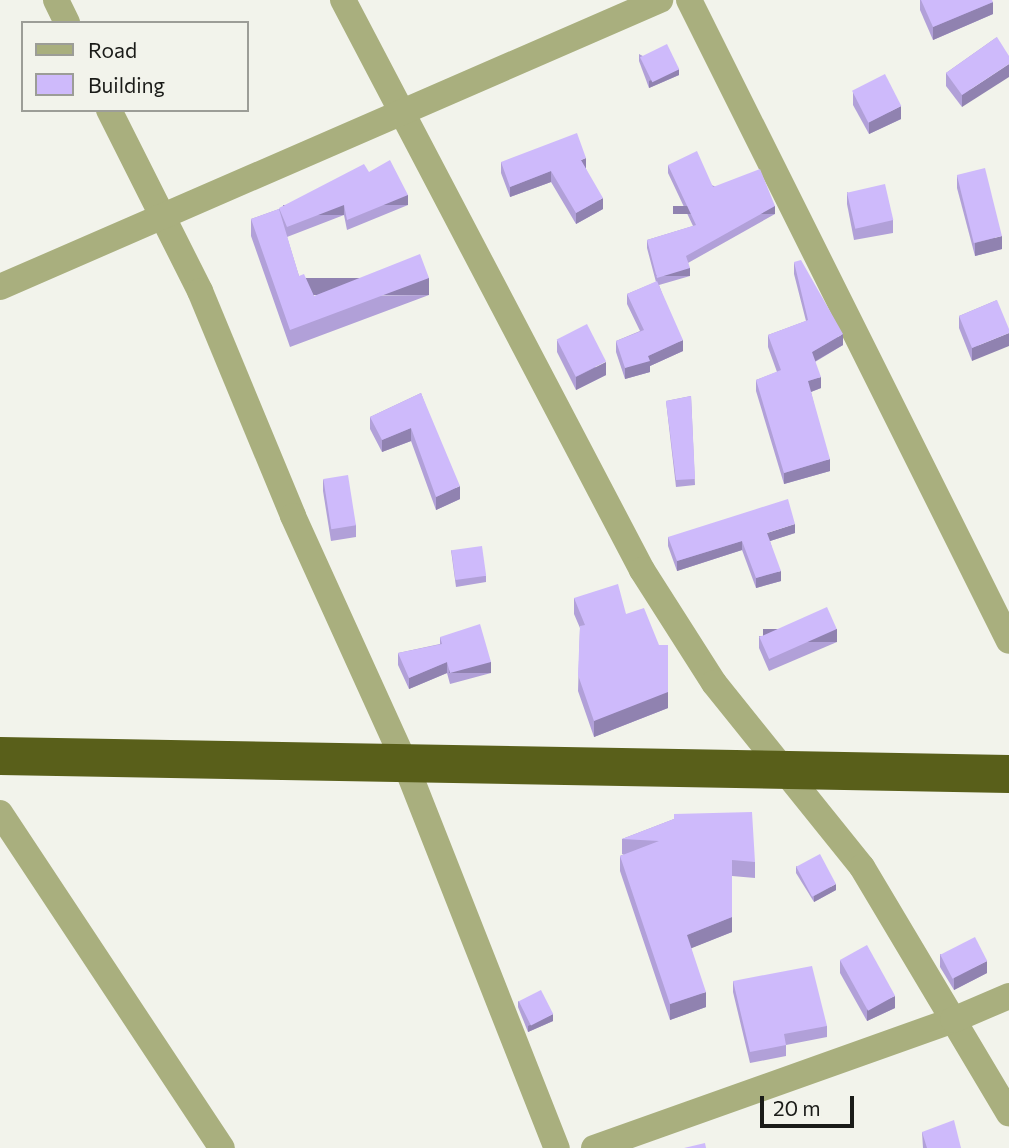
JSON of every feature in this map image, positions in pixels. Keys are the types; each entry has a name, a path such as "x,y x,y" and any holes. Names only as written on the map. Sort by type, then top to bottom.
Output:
{"highway":[{"path":"0,756 1009,774"}],"street":[{"path":"56,0 65,21"},
{"path":"343,0 642,569 715,683 862,867 1009,1114"},
{"path":"0,287 404,115 660,0"},
{"path":"689,0 1009,641"},
{"path":"110,112 200,290 293,516 405,763 557,1148"},
{"path":"0,813 222,1148"},
{"path":"594,1148 953,1020 1009,996"}],"building":[{"path":"921,0 992,0 993,2 933,27"},
{"path":"997,37 1009,56 1009,64 962,95 946,73"},
{"path":"667,44 679,69 652,82 640,57"},
{"path":"885,74 901,106 868,123 852,91"},
{"path":"577,133 586,158 581,160 603,198 576,213 551,171 510,187 501,162"},
{"path":"697,151 713,187 760,169 775,206 686,256 690,268 657,278 647,240 696,225 668,165"},
{"path":"390,160 408,195 347,220 344,205 287,227 279,208 364,164 369,172"},
{"path":"985,168 1002,236 974,243 957,175"},
{"path":"885,184 893,220 855,229 847,193"},
{"path":"279,209 299,276 304,274 314,296 420,254 429,278 290,330 251,219"},
{"path":"801,260 843,334 812,352 821,377 808,381 830,459 784,473 756,380 781,370 768,335 808,320 794,262"},
{"path":"657,281 683,340 648,356 650,361 625,368 616,341 644,330 627,294"},
{"path":"997,300 1009,333 972,348 959,316"},
{"path":"587,324 606,361 576,377 557,339"},
{"path":"421,393 460,486 436,497 411,428 382,440 370,417"},
{"path":"691,396 695,479 676,480 666,401"},
{"path":"348,475 356,525 331,529 323,479"},
{"path":"788,499 795,524 767,533 781,571 756,578 742,541 677,561 668,537"},
{"path":"482,546 486,576 455,580 451,550"},
{"path":"618,584 626,614 644,608 659,645 668,645 668,692 594,721 578,675 580,626 585,625 574,598"},
{"path":"827,607 837,629 769,659 759,637"},
{"path":"480,624 491,662 450,673 447,662 409,678 398,653 442,644 440,637"},
{"path":"752,812 755,862 732,860 732,917 687,935 706,992 670,1004 620,856 659,841 622,839 674,819 674,814"},
{"path":"820,854 836,884 812,897 796,867"},
{"path":"975,937 987,961 953,979 940,955"},
{"path":"867,945 895,996 868,1011 840,960"},
{"path":"812,966 827,1026 784,1034 786,1045 750,1052 733,981"},
{"path":"541,990 553,1014 531,1025 519,1001"},
{"path":"954,1120 961,1148 927,1148 922,1132"},
{"path":"705,1143 706,1148 684,1148"}]}
